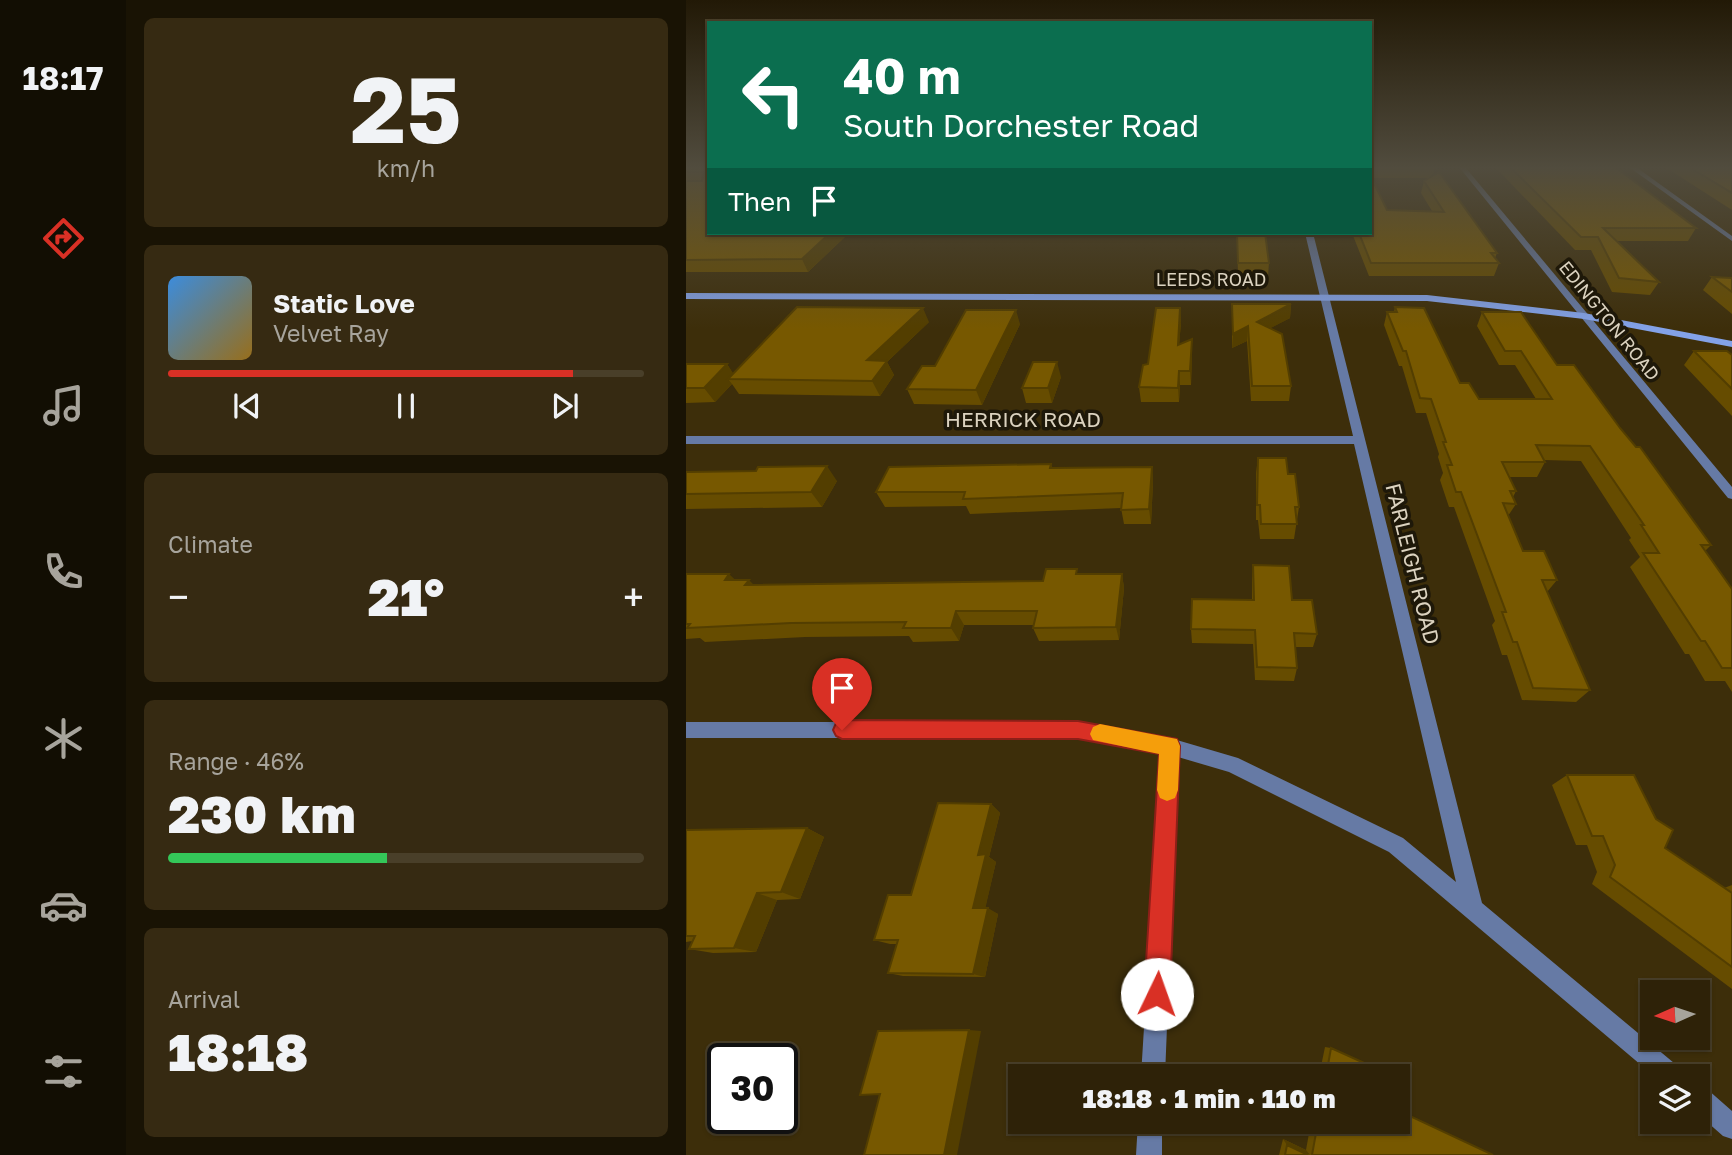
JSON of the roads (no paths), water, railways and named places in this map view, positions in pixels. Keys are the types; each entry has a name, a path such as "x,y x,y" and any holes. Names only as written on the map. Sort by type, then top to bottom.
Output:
{"street":[{"name":"EDINGTON ROAD","path":"1506,221 1732,495"},
{"path":"1707,221 1732,239"},
{"name":"FARLEIGH ROAD","path":"1309,235 1472,906"},
{"name":"LEEDS ROAD","path":"686,296 1427,298 1584,316 1732,344"},
{"name":"HERRICK ROAD","path":"686,440 1360,440"},
{"path":"686,730 1078,730 1170,746 1233,764 1396,845 1658,1064"},
{"path":"1154,1064 1170,746"},
{"path":"1710,1108 1732,1127"},
{"path":"1149,1155 1150,1134"}]}
